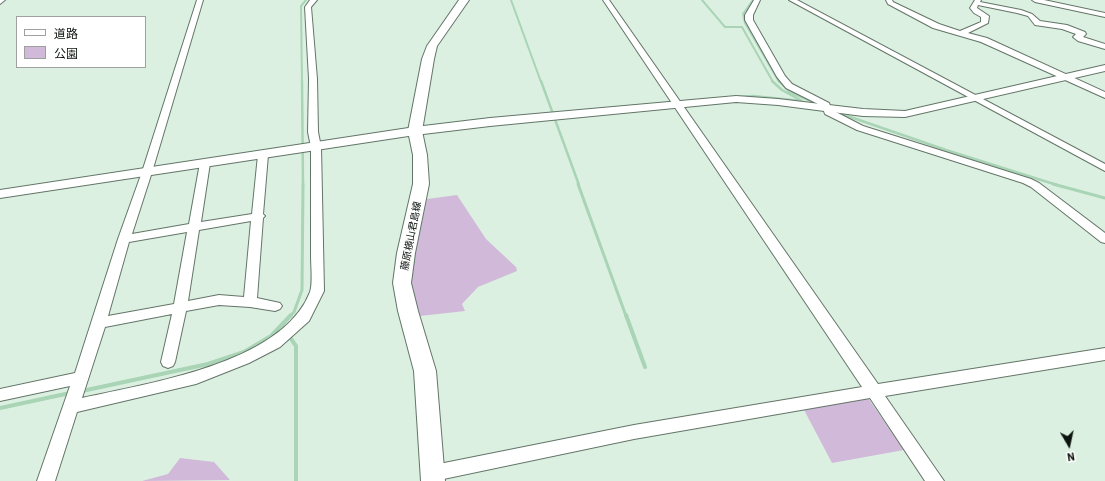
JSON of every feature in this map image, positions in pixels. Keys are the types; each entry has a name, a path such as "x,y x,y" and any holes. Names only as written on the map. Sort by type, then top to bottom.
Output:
{"main road":[{"name":"藤原横山君島線","path":"434,477 425,371 408,311 402,283 406,253 421,184 420,155 415,131 428,59 432,46 464,0"}],"street":[{"path":"46,481 100,322 124,239 147,172 200,0"},
{"path":"71,407 198,377 244,359 275,343 304,317 317,292 316,147 313,132 308,7 314,0"},
{"path":"606,0 935,481"},
{"path":"757,0 749,15 749,20 781,77 789,86 826,105 828,112 840,120 860,128 1036,185 1105,239"},
{"path":"792,0 1105,168"},
{"path":"889,0 890,3 936,26 984,40 1105,95"},
{"path":"1035,0 1105,16"},
{"path":"961,33 984,23 985,16 976,12 973,8 977,2 1026,13 1038,24 1064,27 1082,34 1077,37 1081,39 1105,47"},
{"path":"1084,11 1093,4"},
{"path":"0,194 415,131 498,121 736,99 766,99 878,115 905,114 1105,68"},
{"path":"250,302 259,216 263,155"},
{"path":"168,362 180,308 205,163"},
{"path":"124,239 259,216"},
{"path":"100,322 219,300 250,302 275,306"},
{"path":"434,477 525,454 661,427 1105,354"},
{"path":"0,395 80,381"}],"green space":[{"path":"457,195 486,239 516,267 517,271 478,287 462,304 465,311 420,316 411,284 413,262 427,199"},
{"path":"868,398 904,450 832,463 803,408"},
{"path":"180,458 214,462 230,480 142,481 168,474"}],"waterway":[{"path":"302,82 301,6 306,0"},
{"path":"511,0 541,82"},
{"path":"702,0 725,27 742,27 773,82"},
{"path":"753,0 743,14 745,23 779,82"},
{"path":"978,41 993,47"},
{"path":"302,81 303,185"},
{"path":"541,81 579,185"},
{"path":"779,81 790,92 820,105"},
{"path":"737,97 753,96 802,101 782,90 773,82"},
{"path":"836,112 946,150 1057,185"},
{"path":"578,184 626,316"},
{"path":"1053,184 1105,198"},
{"path":"291,315 294,312 302,290 303,185"},
{"path":"82,391 208,364 244,352 271,336 291,315"},
{"path":"626,315 645,367"},
{"path":"289,336 296,346 296,481"},
{"path":"0,408 70,393"}]}
